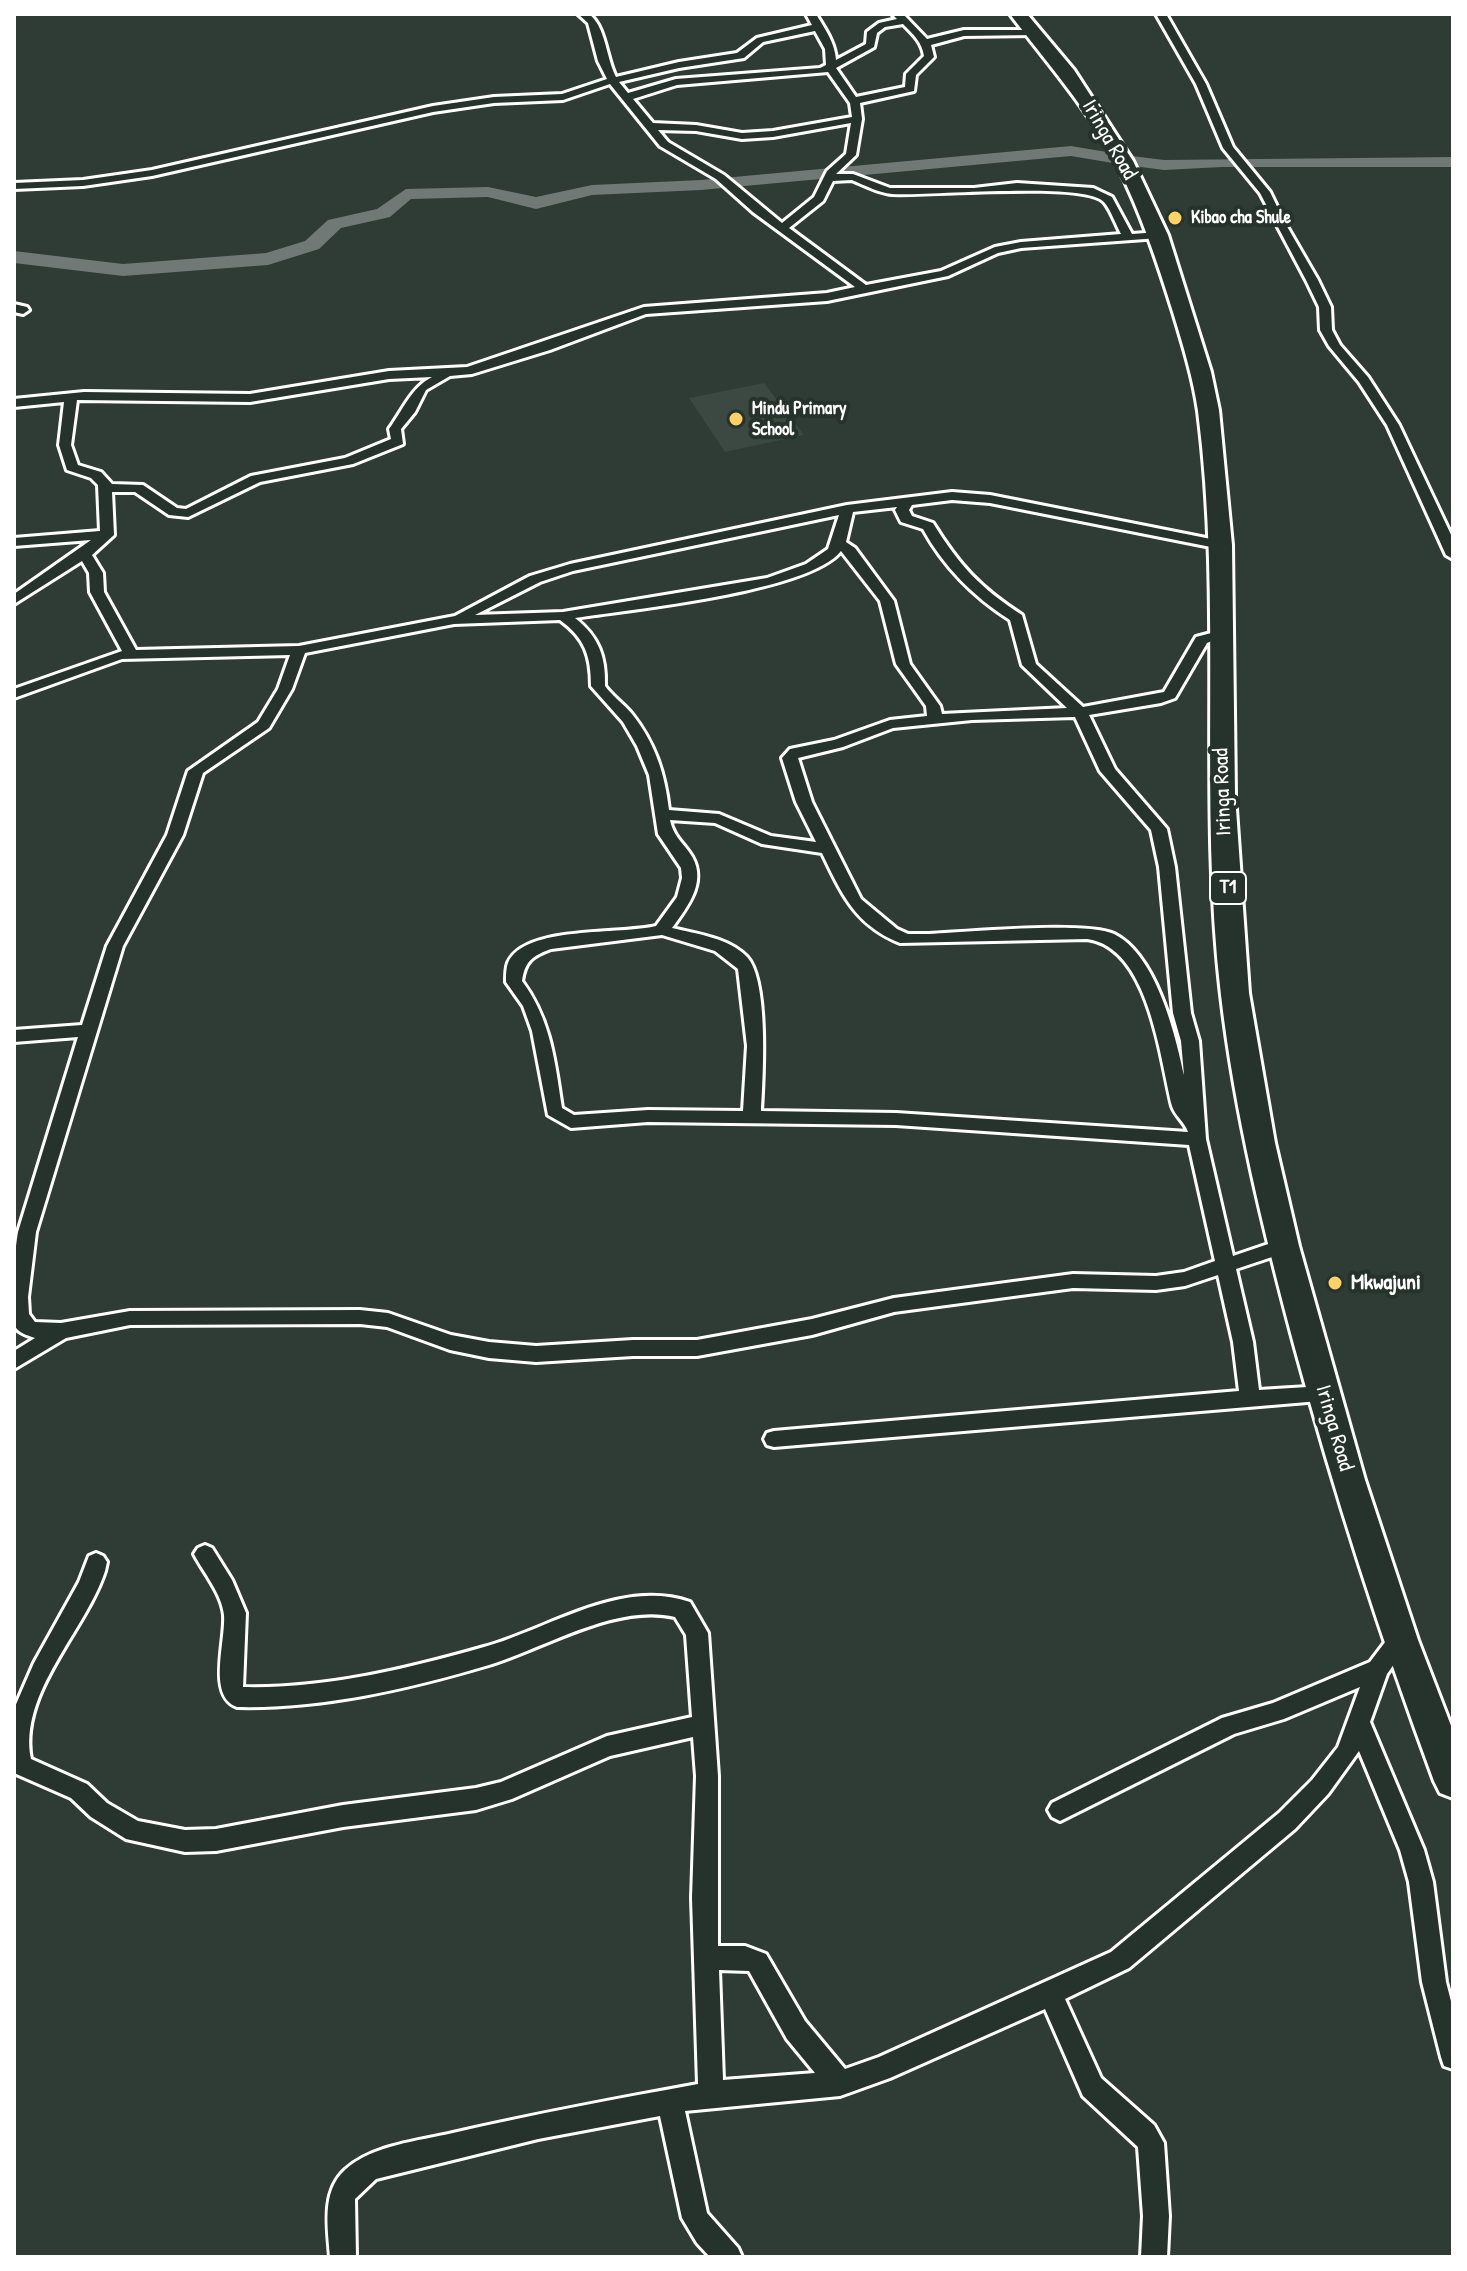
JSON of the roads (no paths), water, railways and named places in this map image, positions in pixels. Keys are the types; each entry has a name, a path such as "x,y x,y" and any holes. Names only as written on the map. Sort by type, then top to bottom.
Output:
{"highway":[{"name":"Iringa Road","path":"1026,23 1076,86 1114,144 1159,235 1201,372 1208,410 1221,545 1222,795 1235,993 1260,1143 1283,1246 1348,1480 1400,1640 1453,1781"}],"street":[{"path":"583,14 593,22 603,61 613,81 676,154 720,177 757,210 865,289"},
{"path":"783,227 819,199 828,178 852,153 857,119 853,101 831,69 830,49 811,14"},
{"path":"1161,14 1201,84 1228,148 1268,196 1325,307 1326,330 1335,346 1364,380 1393,425 1453,555"},
{"path":"627,97 676,82 831,69 871,45 872,32 878,27 900,18 925,43 929,57 911,74 910,89 853,101"},
{"path":"925,43 1026,23"},
{"path":"14,186 83,183 152,173 433,109 494,100 553,99 689,63 740,56 760,40 820,27"},
{"path":"649,126 696,128 742,136 773,134 857,119"},
{"path":"828,178 853,177 889,191 974,191 1022,186 1093,191 1108,199 1128,236"},
{"path":"14,403 71,397 240,398 389,375 468,371 644,311 809,300 944,274 995,250 1047,241 1159,235"},
{"path":"107,488 138,488 160,499 170,510 184,513 197,510 258,478 367,455 398,441 395,429 409,412 415,394 424,384 448,373"},
{"path":"71,397 65,445 72,467 96,475 107,488 107,535"},
{"path":"454,620 552,573 847,509 952,496 990,499 1221,545"},
{"path":"907,502 902,510 906,519 928,526 941,549 984,597 1013,613 1029,665 1080,712 1108,771 1154,819 1164,844 1182,1013 1190,1041 1196,1132 1243,1342 1250,1399"},
{"path":"14,694 114,657 131,654 299,650 454,620 563,616 770,582 811,567 833,552 839,543 847,509"},
{"path":"14,542 107,535"},
{"path":"14,600 107,535"},
{"path":"839,543 850,551 887,601 903,664 933,706 935,720"},
{"path":"85,552 97,575 97,592 131,654"},
{"path":"563,616 595,645 599,663 598,686 642,741 656,770 661,815 669,840 684,855 690,874 689,887 682,902 662,930"},
{"path":"1196,1132 1182,1110 1148,986 1132,961 1111,939 1087,934 906,939 881,926 854,902 826,849 804,802 792,755 838,744 890,724 1080,712 1167,697 1201,640 1219,635"},
{"path":"299,650 285,689 264,725 196,771 181,823 115,946 21,1235 19,1316 28,1328 42,1332 61,1331 130,1318 360,1317 388,1320 450,1342 489,1350 536,1354 697,1348 812,1327 894,1305 1073,1281 1156,1283 1185,1279 1283,1246"},
{"path":"661,815 709,817 768,840 826,849"},
{"path":"752,1116 756,1046 746,968 743,962 725,950 662,930 621,939 548,942 529,950 516,964 514,982 531,1005 541,1031 554,1111 565,1121 579,1123 648,1116 752,1116 1196,1132"},
{"path":"14,1036 89,1030"},
{"path":"14,1361 61,1331"},
{"path":"774,1439 920,1424 1324,1394"},
{"path":"205,1554 224,1586 235,1613 231,1688 237,1697 344,1687 440,1668 499,1652 600,1614 672,1605 682,1609 697,1633 704,1724 707,1776 704,1835 706,1958 711,2094"},
{"path":"96,1562 90,1589 71,1615 36,1682 20,1729 18,1757 21,1765 79,1791 99,1810 134,1831 185,1841 216,1840 343,1816 476,1799 504,1792 607,1746 704,1724"},
{"path":"343,2257 339,2200 351,2179 363,2170 538,2126 711,2094 840,2083 881,2069 1051,1995 1120,1960 1287,1821 1320,1787 1347,1753 1378,1669 1400,1640"},
{"path":"1060,1810 1230,1725 1276,1712 1378,1669"},
{"path":"1359,1723 1412,1850 1421,1882 1434,1982 1453,2057"},
{"path":"706,1958 745,1958 757,1962 796,2030 840,2083"},
{"path":"1051,1995 1092,2087 1151,2143 1156,2216 1154,2257"},
{"path":"670,2102 695,2218 729,2257"}],"waterway":[{"path":"14,257 123,270 268,259 312,245 335,224 383,213 406,194 488,192 536,203 592,190 701,185 1071,151 1113,158"},
{"path":"1132,161 1164,165 1453,162"}],"place":[{"name":"Kibao cha Shule","path":"1175,218"},
{"name":"Mindu Primary School","path":"736,419"},
{"name":"Mkwajuni","path":"1335,1283"}]}
